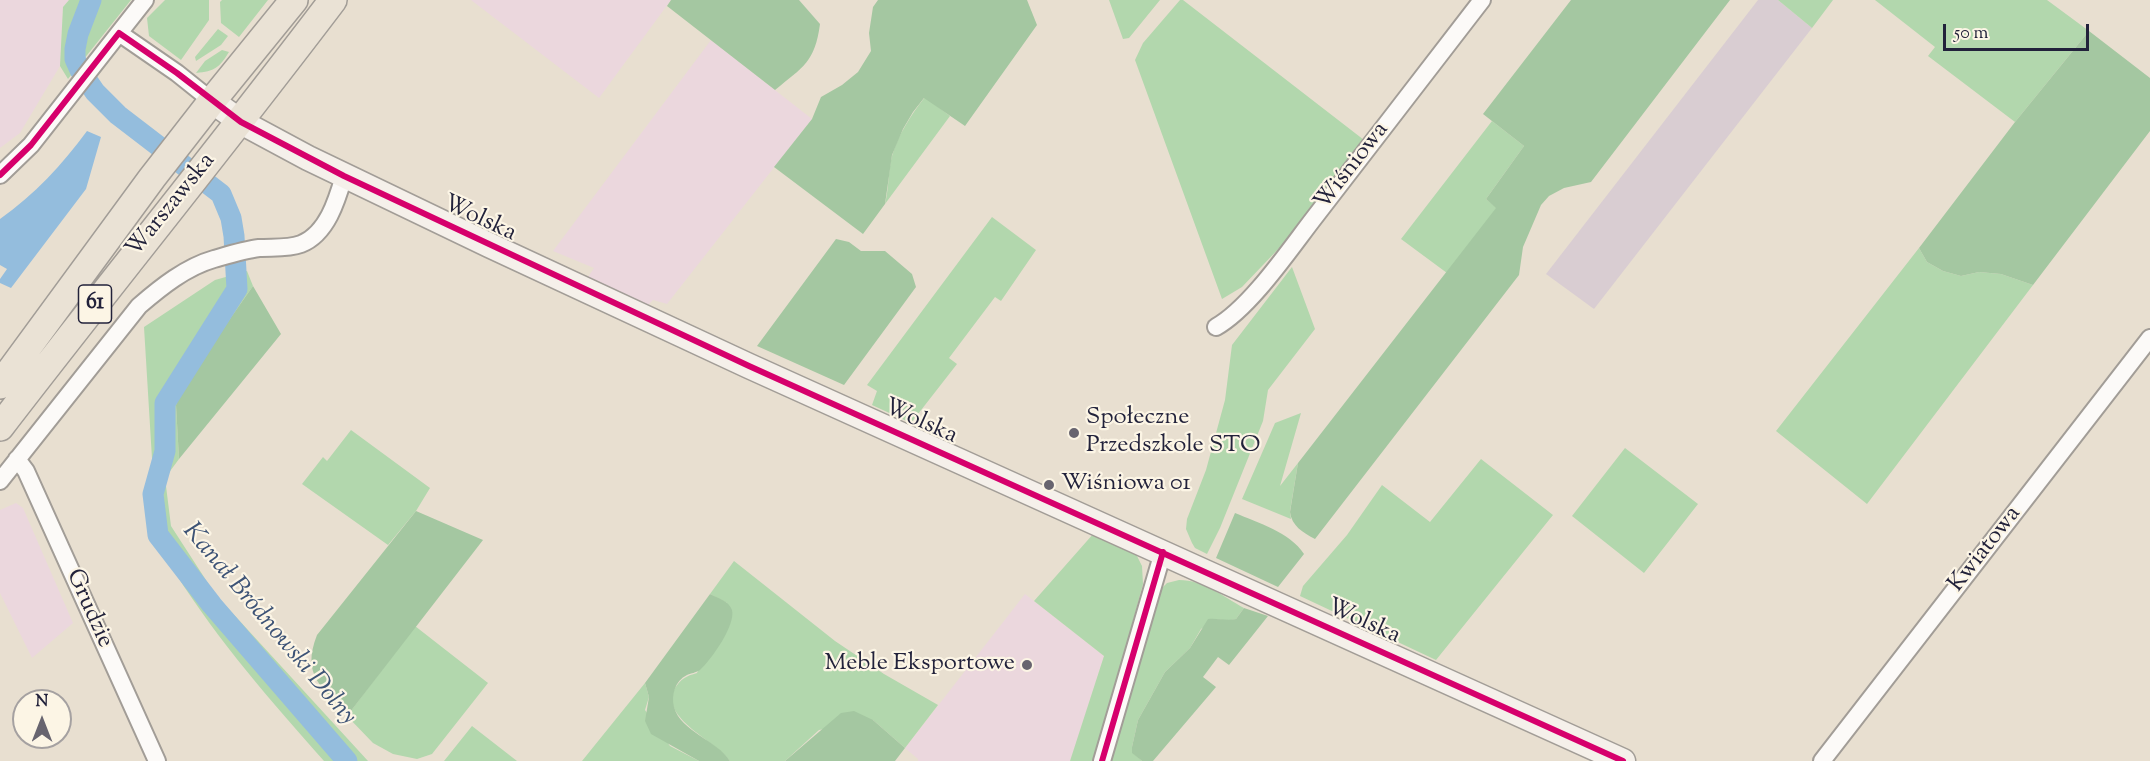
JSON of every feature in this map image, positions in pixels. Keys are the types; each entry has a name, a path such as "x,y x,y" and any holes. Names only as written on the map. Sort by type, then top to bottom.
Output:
{"main road":[{"name":"Warszawska","path":"0,385 152,177 294,0"},
{"name":"Warszawska","path":"6,420 179,197 241,122 333,0"}],"street":[{"path":"0,175 31,145 145,0"},
{"name":"Wiśniowa","path":"1216,327 1237,312 1277,266 1482,0"},
{"path":"119,33 177,73 212,101"},
{"name":"Wolska","path":"212,101 241,122 344,176 749,366 1623,761"},
{"name":"Warszawska","path":"0,481 139,306 161,287 198,265 213,259 256,249 294,246 303,243 318,232 330,216 344,176"},
{"name":"Kwiatowa","path":"1822,761 2150,339"},
{"name":"Grudzie","path":"17,459 26,471 157,761"},
{"path":"1102,761 1163,552"}],"shaded area":[{"path":"0,0 69,0 63,7 60,66 20,133 0,148"},
{"path":"471,0 671,0 599,98"},
{"path":"1758,0 1778,0 1812,28 1594,309 1546,274"},
{"path":"711,40 812,119 667,304 653,300 648,305 588,277 594,268 553,251"},
{"path":"16,503 23,508 73,623 32,658 0,593 0,510"},
{"path":"1025,594 1104,656 1070,761 918,761 905,748"}],"green space":[{"path":"69,0 131,0 68,79 60,66 63,7"},
{"path":"165,0 209,0 209,20 181,60 149,36 147,18"},
{"path":"222,0 268,0 239,37 221,23 220,2"},
{"path":"671,0 799,0 820,24 818,37 806,63 775,90 667,6"},
{"path":"878,0 1027,0 1037,25 965,126 924,98 903,129 892,155 885,204 863,234 774,167 812,119 821,97 842,85 858,72 871,51 869,33 873,7"},
{"path":"1109,0 1160,0 1129,38 1123,39"},
{"path":"1180,0 1183,0 1364,140 1284,243 1242,287 1222,299 1135,60 1143,43"},
{"path":"1571,0 1730,0 1591,182 1564,188 1549,196 1541,205 1523,247 1519,275 1315,539 1298,528 1290,512 1298,463 1496,208 1486,199 1524,146 1483,114"},
{"path":"1778,0 1833,0 1812,28"},
{"path":"1875,0 2047,0 2089,31 2015,122 1928,56 1935,47"},
{"path":"218,29 228,36 221,45 196,61 195,57"},
{"path":"2089,31 2150,78 2150,131 2033,285 2001,274 1979,272 1961,276 1943,271 1927,262 1919,248 2015,122"},
{"path":"222,50 229,52 219,65 212,70 196,73 205,61"},
{"path":"925,97 950,116 885,204 895,148 906,125"},
{"path":"1492,121 1524,146 1486,199 1497,208 1447,273 1401,239"},
{"path":"992,217 1036,250 1001,301 995,297 949,358 957,364 911,423 872,405 877,391 867,385"},
{"path":"836,239 849,242 861,251 885,251 912,274 916,287 844,385 757,346"},
{"path":"1919,248 1927,262 1943,271 1961,276 1979,272 2001,274 2033,285 1867,504 1776,431"},
{"path":"1292,267 1315,329 1268,390 1263,421 1220,528 1207,554 1195,548 1192,543 1186,529 1187,519 1206,470 1225,400 1232,345"},
{"path":"247,271 253,286 179,391 176,405 179,459 165,478 171,526 215,594 368,761 324,761 265,693 210,623 158,548 148,524 146,491 148,477 153,475 144,327 215,280"},
{"path":"253,286 281,334 179,459 176,405 179,391"},
{"path":"1301,413 1280,486 1298,463 1290,511 1291,519 1242,499 1275,423"},
{"path":"351,430 430,488 416,511 388,545 302,484 323,457 327,461"},
{"path":"1625,448 1698,504 1644,573 1572,516"},
{"path":"1481,459 1553,515 1436,660 1300,596 1303,586 1347,535 1382,485 1430,522"},
{"path":"416,511 483,540 347,716 322,688 313,671 311,661 317,635"},
{"path":"1235,513 1282,534 1298,546 1304,554 1278,587 1216,558"},
{"path":"1094,533 1136,554 1142,566 1143,584 1095,761 1070,761 1104,656 1034,601"},
{"path":"734,561 835,641 884,674 938,705 905,748 873,720 819,730 785,761 730,761 682,719 672,699 675,688 684,678 697,673 727,603 710,594"},
{"path":"1179,580 1205,586 1244,608 1236,619 1227,621 1217,619 1201,629 1190,648 1165,672 1138,720 1132,752 1142,761 1110,761 1161,589 1167,583"},
{"path":"710,594 731,607 732,616 727,633 700,670 679,681 673,702 678,716 684,723 717,747 730,761 699,761 651,734 645,721 649,697 645,683"},
{"path":"1244,608 1268,616 1229,665 1218,657 1203,677 1216,687 1153,761 1142,761 1132,753 1138,720 1165,672 1190,648 1208,619 1236,619"},
{"path":"415,626 488,683 432,754 417,759 393,754 373,743 347,716"},
{"path":"645,683 649,697 645,710 670,746 699,761 582,761"},
{"path":"854,711 873,720 905,748 895,761 785,761 841,713"},
{"path":"472,726 517,761 444,761"}],"water":[{"path":"87,131 101,137 86,189 11,288 0,283 7,269 0,265 0,219 47,178"}],"waterway":[{"name":"Kanał Bródnowski Dolny","path":"91,0 78,34 75,49 75,59 80,70 95,92 118,115 221,194 231,218 234,236 237,289 165,403 165,451 153,494 158,535 212,605 347,761"}],"cycle path":[{"path":"0,175 31,145 119,33 177,73 241,122 344,176 749,366 1623,761"},
{"path":"1102,761 1163,552"}],"place":[{"name":"Społeczne Przedszkole STO","path":"1074,433"},
{"name":"Wiśniowa 01","path":"1049,485"},
{"name":"Meble Eksportowe","path":"1027,665"}]}
